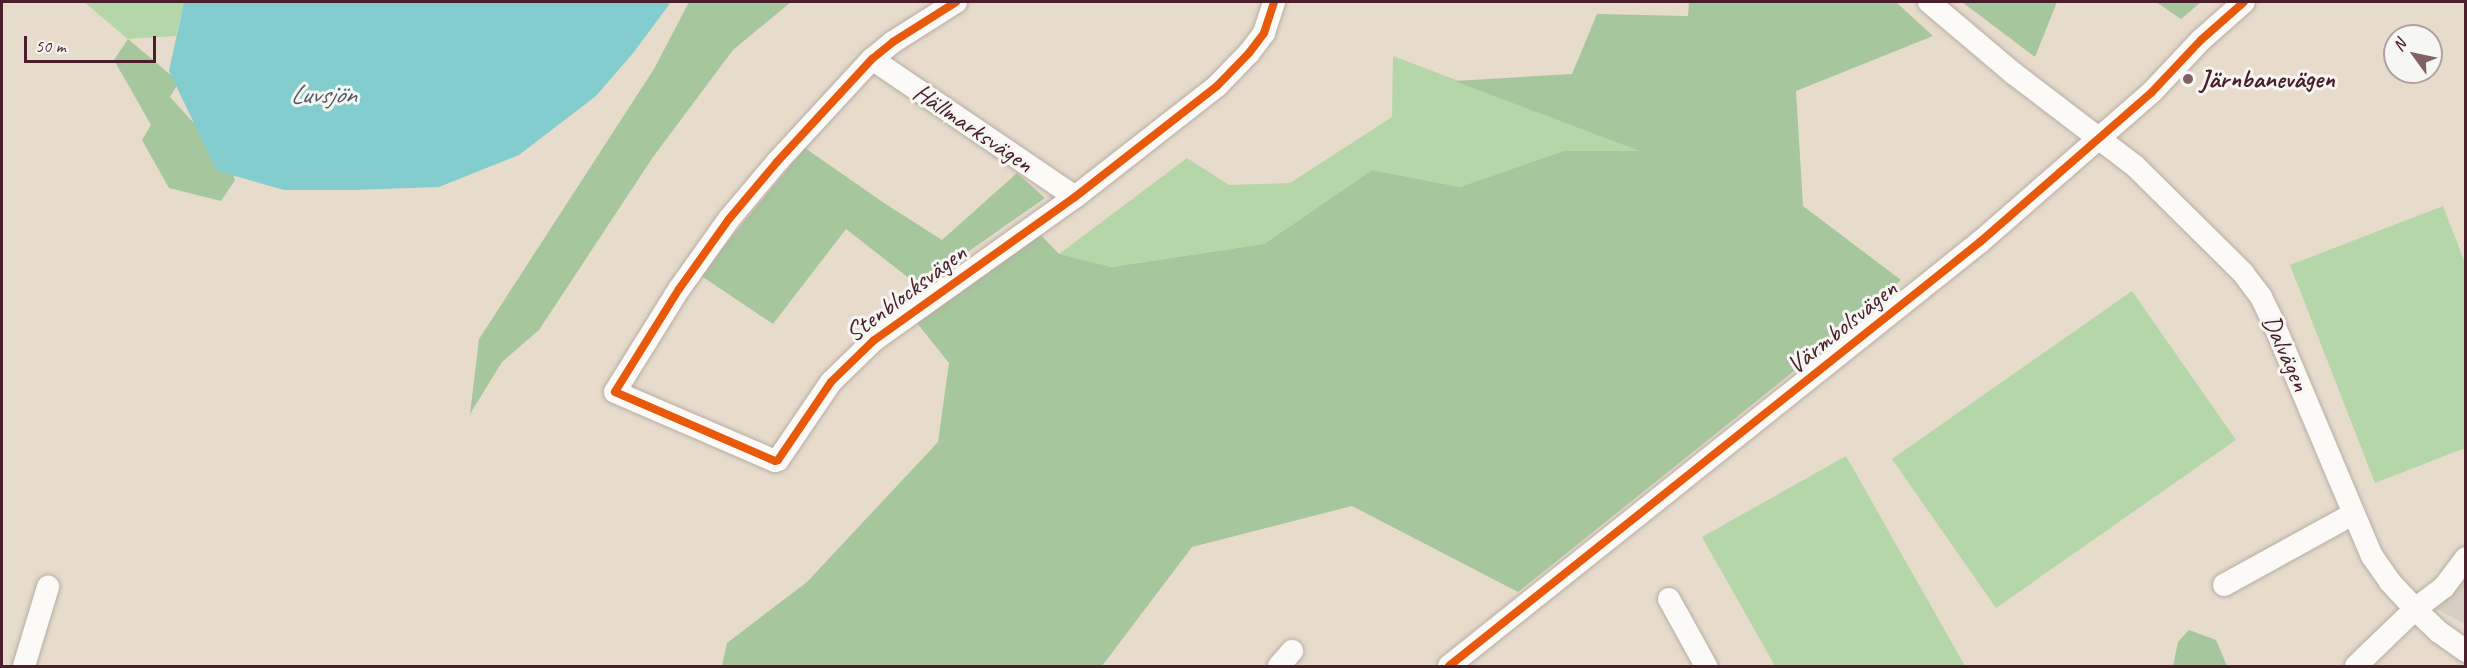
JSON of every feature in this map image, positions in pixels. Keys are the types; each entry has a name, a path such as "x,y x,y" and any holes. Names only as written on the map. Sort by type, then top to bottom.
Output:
{"street":[{"name":"Stenblocksvägen","path":"956,2 893,42 872,59 729,219 679,289 615,392 775,461 778,460 831,382 873,341 1075,197 1217,86 1237,67 1264,33 1274,2"},
{"path":"1929,2 2013,73 2099,138"},
{"name":"Värmbolsvägen","path":"1449,666 1894,313 1980,242 2151,93 2201,40 2244,2"},
{"name":"Hällmarksvägen","path":"872,59 1075,197"},
{"name":"Dalvägen","path":"2099,138 2135,166 2218,245 2261,297 2290,360 2372,556 2390,582 2415,609 2439,632 2466,651"},
{"path":"2224,585 2353,514"},
{"path":"2356,666 2415,609 2444,587 2466,558"},
{"path":"24,666 48,587"},
{"path":"1669,599 1706,666"}],"shaded area":[{"path":"2465,559 2465,624 2437,609"}],"green space":[{"path":"84,2 184,2 176,36 128,39"},
{"path":"689,2 791,2 733,50 653,157 539,330 502,362 470,414 479,339 654,69"},
{"path":"1689,2 1896,2 1933,36 1796,91 1803,206 1901,280 1829,343 1518,592 1352,506 1192,547 1102,666 722,666 727,643 807,582 938,442 949,363 917,323 1040,234 1059,254 1111,267 1264,244 1372,170 1460,187 1563,151 1640,151 1454,81 1572,74 1597,14 1688,16"},
{"path":"1962,2 2057,2 2035,57"},
{"path":"2156,2 2201,2 2181,19"},
{"path":"128,39 179,82 170,97 193,122 221,140 235,180 221,201 169,188 142,140 151,125 114,60"},
{"path":"1393,56 1642,151 1563,151 1460,187 1372,170 1264,244 1110,267 1059,254 1187,158 1229,185 1290,183 1392,117"},
{"path":"805,148 942,240 1017,173 1045,198 919,286 846,229 773,324 700,275"},
{"path":"2443,206 2465,263 2465,448 2375,483 2290,265"},
{"path":"2132,291 2236,440 1996,608 1892,459"},
{"path":"1846,456 1965,666 1775,666 1702,537"},
{"path":"2189,630 2216,640 2227,666 2173,666 2178,642"}],"water":[{"name":"Luvsjön","path":"184,2 671,2 634,52 596,96 519,155 439,187 284,190 217,171 169,71"}],"cycle path":[{"path":"956,2 893,42 872,59 777,162 729,219 679,289 615,392 775,461 778,460 831,382 873,341 1075,197 1217,86 1249,53 1264,33 1274,2"},
{"path":"1449,666 1980,242 2151,93 2201,40 2244,2"}],"place":[{"name":"Järnbanevägen","path":"2188,79"}]}
